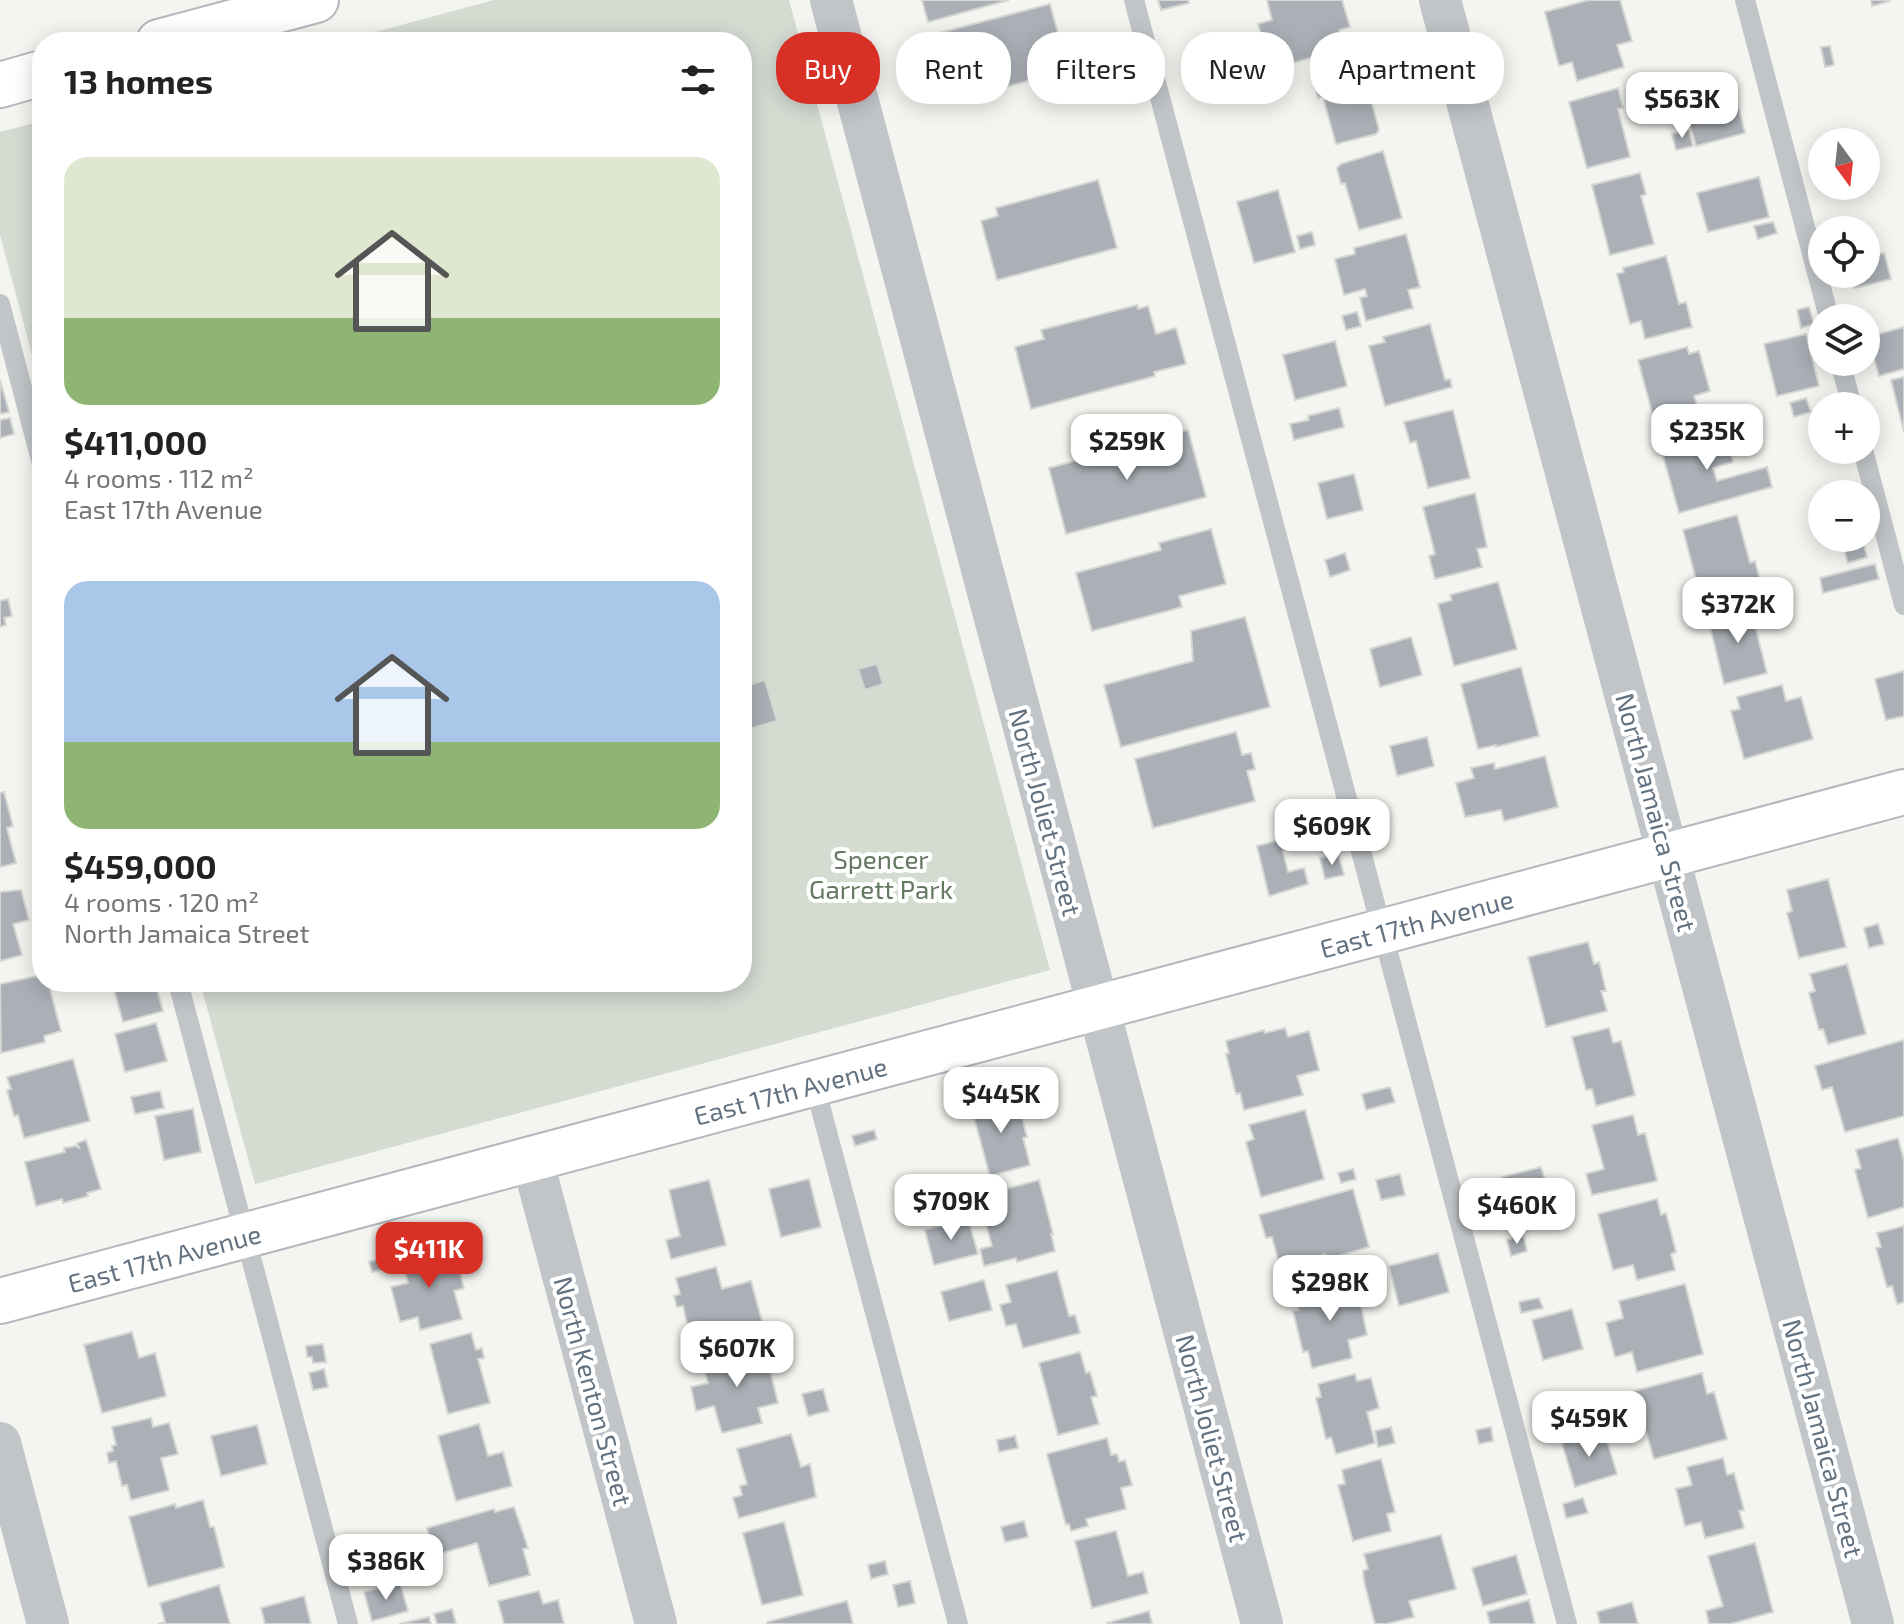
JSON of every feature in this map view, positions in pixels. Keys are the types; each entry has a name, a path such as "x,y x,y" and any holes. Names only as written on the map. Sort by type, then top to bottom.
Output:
{"street":[{"path":"196,32 316,0"},
{"name":"North Joliet Street","path":"831,0 1262,1624"},
{"name":"North Jamaica Street","path":"1440,0 1873,1624"},
{"path":"0,85 32,76"},
{"name":"East 17th Avenue","path":"0,1301 1904,792"},
{"name":"North Kenton Street","path":"532,1159 656,1624"},
{"path":"0,1443 48,1624"}],"lane":[{"path":"1134,0 1567,1624"},
{"path":"1745,0 1825,304"},
{"path":"0,304 32,426"},
{"path":"1867,464 1904,605"},
{"path":"181,992 348,1624"},
{"path":"814,1083 958,1624"}],"green space":[{"name":"Spencer Garrett Park","path":"494,0 789,0 798,32 776,32 776,104 817,104 1050,970 255,1184 203,992 752,992 752,32 375,32"},
{"path":"32,124 32,355 0,235 0,132"}],"building":[{"path":"922,0 1009,0 928,22"},
{"path":"1158,0 1188,0 1189,3 1161,10"},
{"path":"1267,0 1342,0 1350,27 1340,32 1310,32 1310,58 1294,63 1294,32 1260,32 1258,24 1272,20"},
{"path":"1589,0 1620,0 1632,41 1617,45 1624,67 1577,81 1572,62 1559,66 1545,12"},
{"path":"1871,0 1889,0 1890,1 1872,6"},
{"path":"1050,4 1058,32 1027,32 1027,81 1011,85 1011,32 943,32"},
{"path":"1830,46 1834,65 1825,67 1821,47"},
{"path":"1618,88 1623,108 1618,109 1630,157 1587,168 1569,102"},
{"path":"1734,89 1745,133 1696,146 1684,102"},
{"path":"1325,104 1372,104 1379,130 1376,134 1336,144"},
{"path":"1689,130 1693,146 1676,150 1672,134"},
{"path":"1383,151 1402,218 1359,230 1345,183 1341,184 1337,168"},
{"path":"1640,173 1646,194 1641,196 1654,244 1610,255 1592,185"},
{"path":"1759,177 1769,217 1708,232 1697,193"},
{"path":"1098,180 1117,248 997,280 981,221 998,216 996,208"},
{"path":"1278,190 1295,252 1254,263 1237,202"},
{"path":"1773,222 1777,233 1758,239 1754,226"},
{"path":"1312,232 1315,245 1300,249 1297,236"},
{"path":"1406,234 1420,287 1408,290 1413,308 1366,321 1360,298 1367,296 1365,289 1344,295 1335,259 1355,254 1354,248"},
{"path":"1884,253 1891,279 1880,282 1880,254"},
{"path":"1666,256 1679,304 1686,302 1692,327 1645,339 1641,321 1630,324 1617,274 1624,272 1623,268"},
{"path":"1137,305 1138,309 1148,306 1156,334 1176,328 1186,364 1154,372 1155,376 1031,409 1015,347 1044,339 1041,330"},
{"path":"1808,307 1808,326 1801,328 1797,310"},
{"path":"1357,312 1361,326 1346,330 1342,316"},
{"path":"1430,324 1445,380 1450,379 1452,387 1385,406 1369,346 1385,342 1383,337"},
{"path":"1904,327 1904,369 1880,376 1880,334"},
{"path":"1806,334 1808,376 1816,376 1819,386 1777,396 1764,344"},
{"path":"1335,341 1347,386 1295,400 1283,355"},
{"path":"1687,347 1689,354 1699,351 1710,391 1694,396 1699,414 1656,427 1638,360"},
{"path":"1904,377 1904,432 1891,380"},
{"path":"0,380 9,412 0,414"},
{"path":"1806,398 1808,413 1794,417 1790,403"},
{"path":"1339,408 1344,427 1294,440 1290,424"},
{"path":"1453,410 1470,478 1428,488 1416,441 1410,443 1404,422"},
{"path":"10,418 14,434 0,438 0,420"},
{"path":"1188,430 1206,497 1066,534 1049,468"},
{"path":"1710,431 1711,435 1725,431 1733,462 1713,468 1717,481 1767,467 1772,487 1679,513 1660,445"},
{"path":"1354,474 1363,510 1327,519 1318,483"},
{"path":"1475,493 1487,547 1477,549 1482,567 1435,579 1429,556 1435,554 1423,507"},
{"path":"1737,515 1750,563 1755,561 1761,585 1715,597 1710,580 1697,583 1683,530"},
{"path":"1211,529 1226,584 1179,596 1182,607 1092,631 1076,573 1161,550 1159,543"},
{"path":"1845,552 1866,552 1867,557 1848,563"},
{"path":"1345,553 1350,570 1330,577 1325,560"},
{"path":"1875,564 1879,579 1823,593 1820,578"},
{"path":"1498,582 1517,649 1454,666 1438,604 1452,600 1450,595"},
{"path":"8,599 12,616 4,618 6,625 0,627 0,601"},
{"path":"1754,603 1759,625 1755,626 1767,673 1724,684 1708,618 1747,608 1746,605"},
{"path":"1245,617 1270,707 1121,747 1104,685 1193,661 1191,631"},
{"path":"1411,637 1422,675 1380,687 1370,649"},
{"path":"877,664 883,684 865,690 858,669"},
{"path":"1521,667 1539,736 1478,749 1461,684"},
{"path":"1904,671 1904,716 1886,720 1875,679"},
{"path":"765,680 777,721 752,728 752,684"},
{"path":"1782,685 1786,701 1801,697 1813,739 1744,759 1731,711 1740,709 1737,697"},
{"path":"1236,732 1242,755 1251,753 1255,769 1247,771 1255,801 1153,828 1135,759"},
{"path":"1427,737 1434,766 1397,776 1390,746"},
{"path":"1545,756 1558,807 1504,821 1501,810 1465,817 1456,783 1474,778 1471,768 1494,763 1495,769"},
{"path":"4,792 13,826 7,828 16,863 0,867 0,793"},
{"path":"1280,840 1288,872 1304,868 1308,884 1269,896 1257,846"},
{"path":"1338,854 1344,875 1325,879 1320,858"},
{"path":"1828,879 1846,947 1799,958 1787,913 1792,911 1787,890"},
{"path":"21,890 29,920 13,924 22,955 0,961 0,892"},
{"path":"1878,924 1884,944 1869,948 1864,928"},
{"path":"1588,942 1594,964 1599,962 1606,991 1601,991 1607,1011 1546,1027 1528,957"},
{"path":"1847,964 1866,1034 1828,1044 1823,1029 1819,1030 1809,993 1815,991 1810,974"},
{"path":"32,977 32,992 51,992 61,1031 44,1036 45,1042 1,1053 0,984"},
{"path":"115,992 158,992 163,1011 123,1022"},
{"path":"156,1023 167,1061 125,1072 115,1034"},
{"path":"1285,1028 1288,1037 1309,1031 1319,1070 1297,1076 1303,1095 1244,1110 1240,1093 1236,1094 1226,1054 1229,1053 1226,1041 1264,1030 1265,1033"},
{"path":"1609,1028 1613,1043 1621,1041 1635,1095 1596,1106 1592,1089 1586,1090 1572,1037"},
{"path":"1904,1040 1904,1116 1845,1132 1832,1087 1822,1090 1815,1066"},
{"path":"73,1059 90,1121 24,1138 18,1115 14,1116 7,1077"},
{"path":"1390,1087 1395,1102 1366,1110 1362,1094"},
{"path":"160,1091 164,1108 135,1114 131,1097"},
{"path":"1012,1095 1027,1137 1023,1138 1030,1165 990,1176 971,1106"},
{"path":"193,1109 201,1152 164,1160 155,1116"},
{"path":"1305,1110 1324,1179 1261,1197 1246,1142 1254,1139 1249,1125"},
{"path":"1633,1115 1638,1135 1645,1133 1657,1181 1592,1195 1586,1174 1604,1169 1592,1125"},
{"path":"874,1130 877,1139 855,1146 852,1136"},
{"path":"1898,1138 1904,1161 1904,1207 1868,1218 1855,1170 1861,1168 1856,1150"},
{"path":"86,1140 101,1189 63,1203 62,1199 36,1206 25,1162 65,1152 64,1148 79,1148 77,1143"},
{"path":"1541,1167 1554,1209 1514,1221 1502,1177"},
{"path":"1353,1169 1356,1179 1341,1183 1338,1173"},
{"path":"1400,1174 1405,1195 1381,1200 1376,1180"},
{"path":"809,1179 821,1227 781,1237 769,1189"},
{"path":"709,1180 726,1245 671,1259 666,1240 680,1236 669,1190"},
{"path":"1039,1180 1055,1251 1017,1262 1016,1258 984,1266 980,1249 992,1246 981,1204 1000,1199 998,1191"},
{"path":"1353,1189 1369,1247 1327,1259 1325,1254 1319,1256 1323,1273 1285,1284 1272,1237 1266,1238 1259,1215"},
{"path":"1657,1199 1661,1215 1666,1213 1676,1252 1671,1254 1675,1270 1637,1280 1633,1265 1613,1270 1598,1214"},
{"path":"968,1219 978,1254 934,1265 925,1230"},
{"path":"1904,1226 1904,1302 1897,1304 1892,1286 1887,1287 1876,1248 1881,1247 1877,1233"},
{"path":"1523,1235 1527,1251 1511,1256 1507,1240"},
{"path":"444,1248 449,1267 458,1266 464,1288 454,1291 462,1319 420,1330 418,1317 400,1322 391,1287 408,1283 402,1258"},
{"path":"1438,1253 1449,1292 1399,1306 1389,1266"},
{"path":"383,1258 387,1268 372,1272 369,1262"},
{"path":"716,1267 722,1289 751,1281 764,1329 697,1348 683,1306 677,1307 674,1296 680,1294 676,1278"},
{"path":"1057,1271 1069,1316 1075,1315 1080,1333 1023,1348 1016,1324 1006,1326 1000,1305 1011,1302 1006,1285"},
{"path":"984,1280 992,1310 949,1321 941,1292"},
{"path":"1356,1280 1367,1335 1348,1340 1352,1358 1312,1368 1308,1351 1303,1352 1293,1311 1299,1310 1295,1296"},
{"path":"1685,1284 1703,1354 1637,1372 1632,1352 1615,1357 1606,1323 1623,1318 1619,1301"},
{"path":"1539,1298 1543,1308 1521,1313 1519,1302"},
{"path":"1572,1309 1583,1349 1543,1360 1532,1320"},
{"path":"132,1332 139,1358 155,1353 166,1396 102,1413 84,1345"},
{"path":"471,1333 476,1350 482,1348 484,1358 478,1359 490,1403 448,1414 430,1344"},
{"path":"323,1344 326,1362 313,1363 312,1357 307,1357 306,1346"},
{"path":"764,1346 778,1403 758,1408 762,1423 722,1433 714,1406 696,1411 691,1387 708,1383 703,1362"},
{"path":"1080,1352 1097,1396 1091,1397 1099,1424 1058,1435 1039,1363"},
{"path":"324,1369 328,1387 313,1390 309,1373"},
{"path":"1702,1373 1707,1394 1714,1392 1727,1439 1654,1459 1634,1391"},
{"path":"1355,1374 1357,1381 1371,1378 1379,1408 1367,1412 1375,1443 1336,1454 1331,1437 1326,1439 1316,1398 1321,1397 1318,1384"},
{"path":"823,1389 829,1411 808,1416 802,1394"},
{"path":"151,1418 153,1427 169,1423 178,1454 161,1458 169,1490 131,1500 127,1485 122,1486 116,1461 109,1463 107,1453 113,1451 112,1446 116,1445 112,1427"},
{"path":"479,1424 488,1456 503,1452 512,1486 456,1501 438,1436"},
{"path":"257,1425 267,1464 221,1476 211,1436"},
{"path":"1391,1427 1395,1443 1378,1447 1375,1431"},
{"path":"1491,1427 1493,1441 1479,1444 1476,1430"},
{"path":"1604,1431 1617,1474 1575,1487 1562,1443"},
{"path":"791,1434 801,1467 810,1464 816,1497 739,1518 733,1498 742,1495 740,1486 747,1484 737,1449"},
{"path":"1015,1436 1018,1448 999,1452 997,1440"},
{"path":"1107,1438 1111,1455 1117,1454 1119,1462 1125,1460 1132,1485 1121,1488 1126,1509 1086,1519 1088,1526 1071,1531 1069,1524 1066,1525 1047,1454"},
{"path":"1723,1458 1727,1475 1734,1473 1744,1510 1739,1511 1744,1528 1705,1538 1701,1522 1685,1526 1676,1489 1692,1485 1687,1467"},
{"path":"1381,1459 1395,1512 1387,1514 1391,1531 1353,1541 1338,1485 1345,1484 1342,1470"},
{"path":"1583,1498 1588,1513 1566,1518 1563,1504"},
{"path":"203,1500 210,1527 214,1527 224,1567 148,1587 129,1517"},
{"path":"514,1507 528,1548 523,1549 530,1575 489,1586 477,1543 435,1555 427,1528 494,1509 495,1512"},
{"path":"1024,1521 1028,1537 1005,1542 1001,1527"},
{"path":"784,1522 803,1595 762,1605 743,1533"},
{"path":"1116,1531 1128,1576 1143,1572 1148,1593 1092,1608 1075,1541"},
{"path":"1441,1535 1456,1589 1409,1601 1414,1617 1375,1624 1364,1581 1363,1571 1368,1569 1364,1554"},
{"path":"1755,1543 1773,1612 1730,1624 1709,1624 1706,1611 1723,1606 1708,1556"},
{"path":"1516,1555 1527,1594 1483,1606 1472,1568"},
{"path":"885,1561 888,1574 871,1579 868,1565"},
{"path":"910,1581 915,1603 898,1607 893,1585"},
{"path":"400,1583 408,1611 372,1621 364,1592"},
{"path":"219,1585 230,1624 158,1624 165,1622 160,1603"},
{"path":"539,1591 543,1604 558,1600 564,1624 504,1624 498,1601"},
{"path":"304,1596 311,1624 265,1624 261,1608"},
{"path":"1529,1600 1535,1624 1490,1624 1487,1612"},
{"path":"847,1601 853,1624 767,1624 767,1622"},
{"path":"1632,1602 1638,1624 1600,1624 1597,1612"},
{"path":"452,1609 456,1624 437,1624 434,1614"},
{"path":"1149,1611 1152,1624 1107,1623"},
{"path":"429,1617 431,1624 399,1624"}]}
